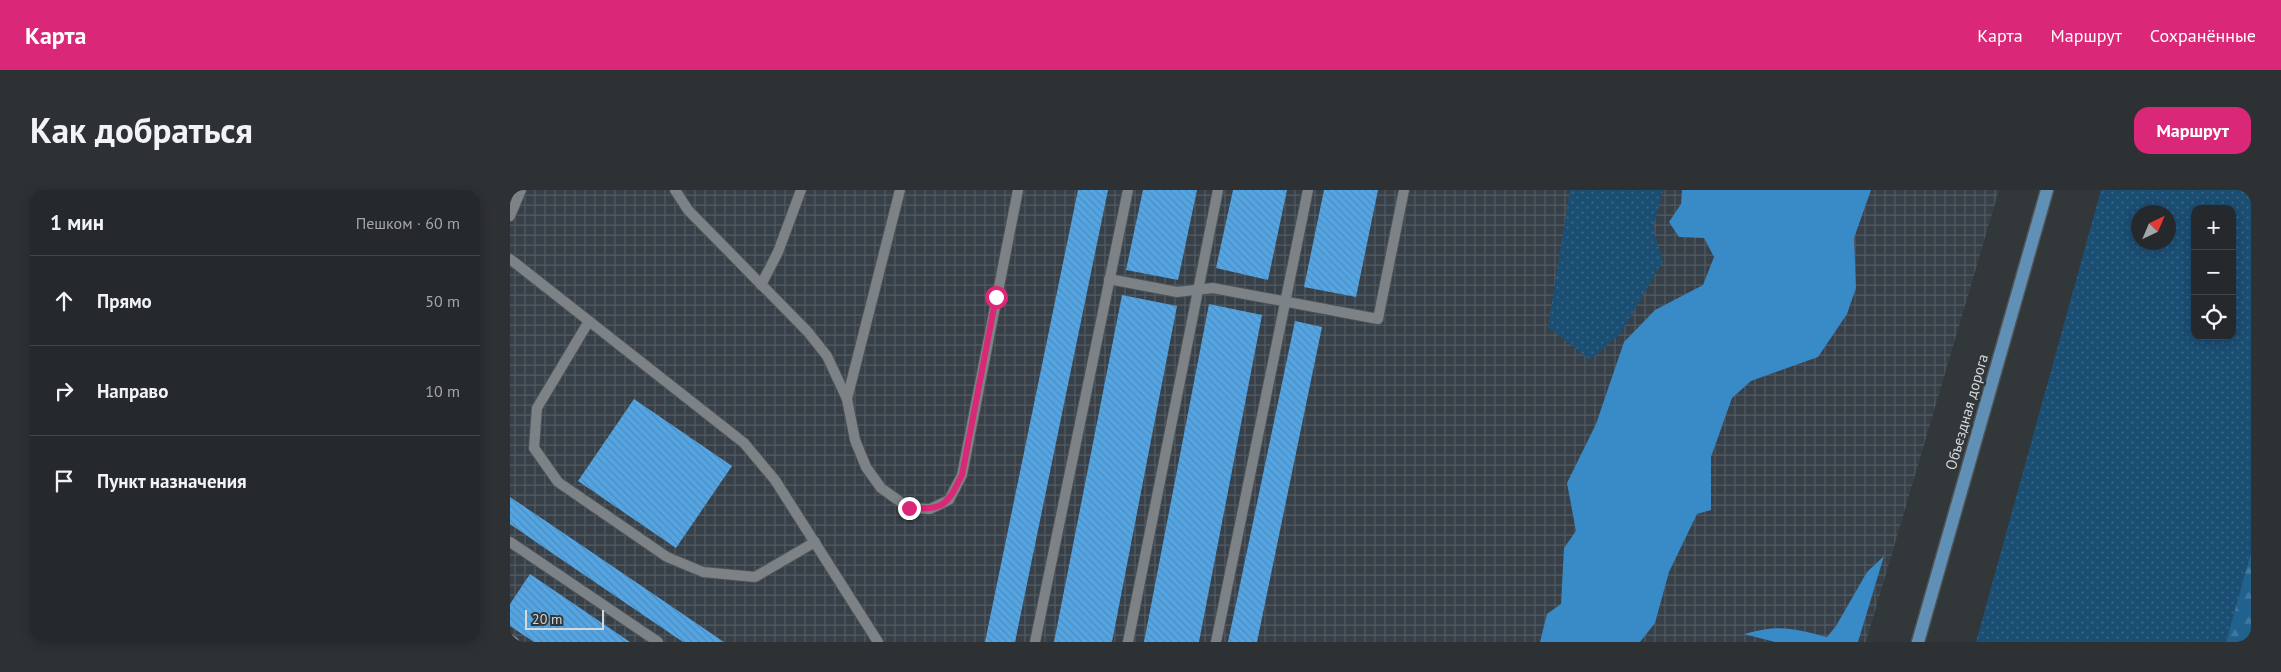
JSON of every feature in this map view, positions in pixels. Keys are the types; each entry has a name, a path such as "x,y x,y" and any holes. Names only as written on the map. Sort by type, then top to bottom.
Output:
{"main road":[{"name":"Объездная дорога","path":"1918,642 2047,190"}],"lane":[{"path":"510,216 521,190"},
{"path":"675,190 688,210 808,332 827,356 847,399 855,440 866,467 881,488 909,508 930,509 950,500 962,475 1018,190"},
{"path":"761,285 778,252 801,190"},
{"path":"847,399 900,190"},
{"path":"1035,642 1128,190"},
{"path":"1128,642 1218,190"},
{"path":"1216,642 1308,190"},
{"path":"1109,278 1177,292 1213,288 1378,319 1404,190"},
{"path":"510,259 744,443 775,480 878,642"},
{"path":"589,321 537,408 534,448 558,482 667,557 703,572 755,577 815,542"},
{"path":"510,542 658,642"},
{"path":"510,639 514,642"}],"shaded area":[{"path":"510,190 1999,190 1866,642 510,642"},
{"path":"1570,190 1663,190 1653,229 1663,261 1621,333 1590,360 1548,327"},
{"path":"1682,190 1871,190 1854,238 1856,288 1847,314 1818,357 1751,381 1732,398 1711,457 1711,510 1697,514 1669,572 1655,623 1640,642 1540,642 1547,614 1561,604 1564,548 1576,531 1567,483 1596,424 1624,342 1655,310 1703,285 1714,257 1704,238 1679,237 1669,222 1681,204"},
{"path":"2101,190 2251,190 2251,552 2226,642 1976,642"},
{"path":"1884,556 1858,642 1775,642 1744,634 1767,629 1786,628 1827,637 1836,626 1867,572"}],"green space":[{"path":"2251,552 2251,642 2226,642"}],"building":[{"path":"1078,190 1108,190 1015,642 985,642"},
{"path":"1143,190 1197,190 1178,280 1126,270"},
{"path":"1233,190 1287,190 1268,280 1216,268"},
{"path":"1324,190 1378,190 1356,297 1304,287"},
{"path":"1122,295 1177,306 1112,642 1054,642"},
{"path":"1209,304 1262,315 1199,642 1144,642"},
{"path":"1295,321 1322,327 1257,642 1228,642"},
{"path":"634,399 732,466 676,548 578,481"},
{"path":"510,497 724,642 683,642 510,524"},
{"path":"530,574 630,642 534,642 510,626 510,604"}],"route":[{"path":"909,508 930,509 950,500 962,475 996,297"}]}
